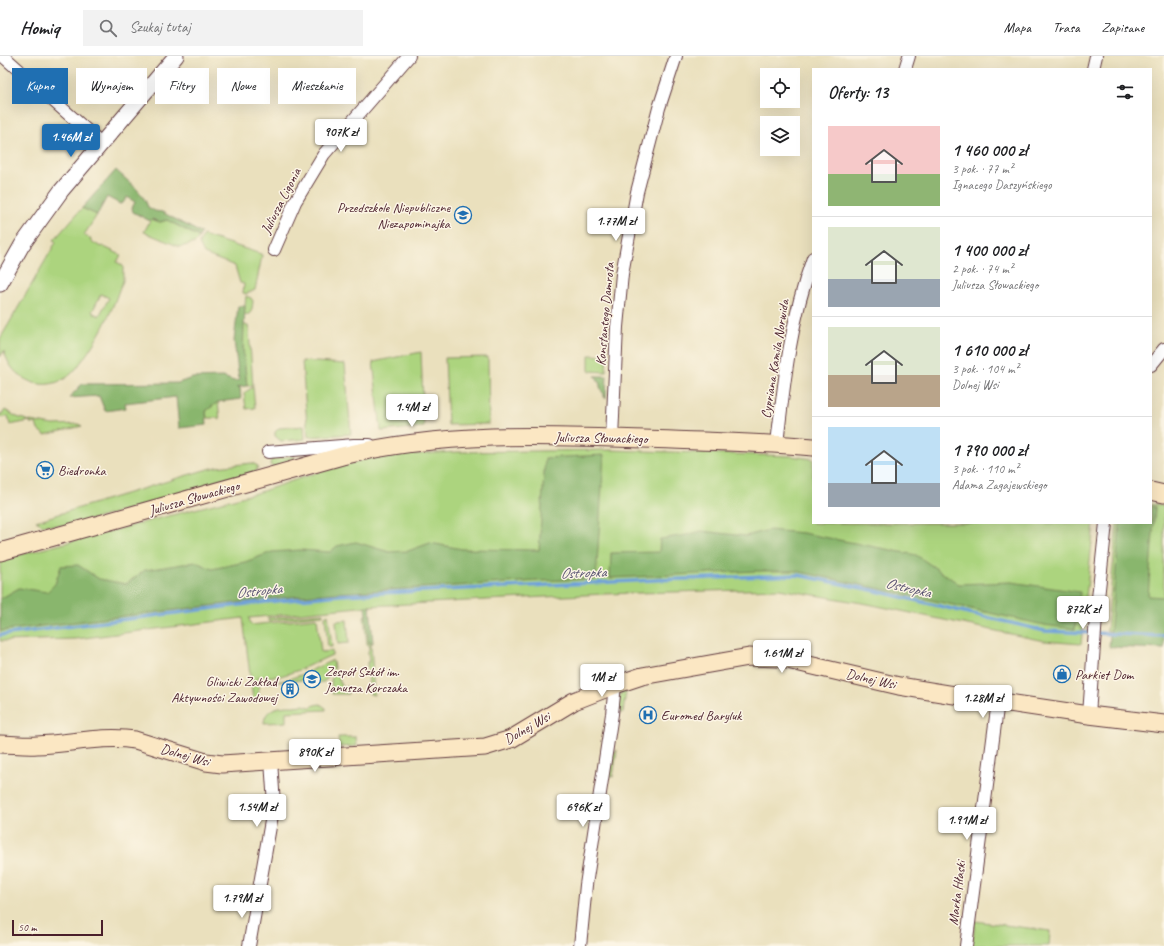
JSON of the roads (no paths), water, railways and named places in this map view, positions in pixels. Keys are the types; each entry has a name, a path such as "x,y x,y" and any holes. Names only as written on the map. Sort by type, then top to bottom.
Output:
{"main road":[{"name":"Juliusza Słowackiego","path":"0,552 176,504 268,476 354,453 389,446 459,438 513,436 777,444 812,447"},
{"path":"1152,492 1164,494"},
{"name":"Dolnej Wsi","path":"0,744 36,745 97,739 128,739 206,762 222,764 485,747 510,739 574,701 615,685 642,676 750,657 779,658 899,686 1089,715 1164,724"}],"street":[{"path":"3,56 101,143"},
{"path":"0,284 22,245 61,191 176,56"},
{"name":"Juliusza Ligonia","path":"274,250 295,202 324,154 409,56"},
{"name":"Konstantego Damrota","path":"612,438 617,327 622,274 639,185 659,108 676,56"},
{"path":"905,68 909,56"},
{"path":"1093,68 1096,56"},
{"name":"Cypriana Kamila Norwida","path":"777,444 784,378 794,324 798,305 812,261"},
{"path":"1152,364 1164,349"},
{"name":"Juliusza Słowackiego","path":"268,452 354,445 389,446"},
{"path":"1089,715 1096,617 1106,524"},
{"path":"580,946 586,885 615,685"},
{"name":"Marka Hłaski","path":"966,946 998,701"},
{"path":"250,946 274,804 271,762"}],"waterway":[{"name":"Ostropka","path":"0,635 255,603 340,595 654,580 798,575 872,590 1045,631 1164,636"}],"place":[{"name":"Przedszkole Niepubliczne Niezapominajka","path":"463,215"},
{"name":"Biedronka","path":"45,470"},
{"name":"Parkiet Dom","path":"1062,674"},
{"name":"Zespół Szkół im. Janusza Korczaka","path":"312,679"},
{"name":"Gliwicki Zakład Aktywności Zawodowej","path":"290,689"},
{"name":"Euromed Baryluk","path":"648,715"}]}
